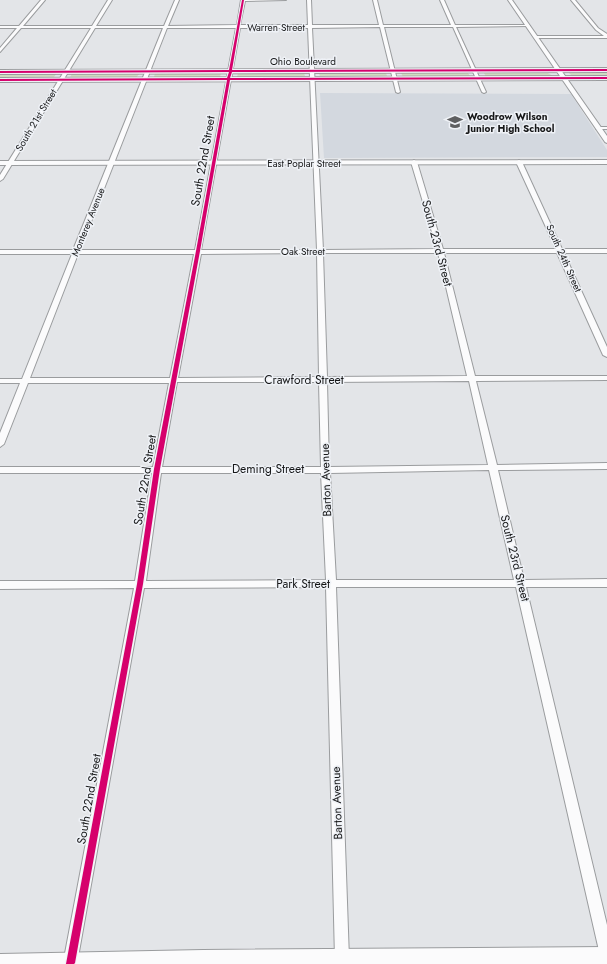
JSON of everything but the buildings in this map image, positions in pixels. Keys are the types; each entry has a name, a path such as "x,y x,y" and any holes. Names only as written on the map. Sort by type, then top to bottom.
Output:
{"main road":[{"path":"510,0 607,142"},
{"name":"East Poplar Street","path":"0,163 607,162"}],"street":[{"path":"0,51 43,0"},
{"name":"South 21st Street","path":"0,179 60,79 110,0"},
{"name":"Monterey Avenue","path":"0,444 147,71 177,0"},
{"path":"243,0 284,0"},
{"name":"South 22nd Street","path":"70,963 140,584 157,469 175,380 243,0"},
{"name":"Barton Avenue","path":"309,0 311,75 320,251 325,470 331,584 342,959"},
{"path":"375,0 398,92"},
{"path":"442,0 484,92"},
{"path":"572,0 597,29 607,36"},
{"name":"Warren Street","path":"0,27 528,26"},
{"path":"536,37 607,36"},
{"name":"Ohio Boulevard","path":"311,75 392,71 607,69"},
{"name":"Ohio Boulevard","path":"0,72 147,71 229,75"},
{"name":"Ohio Boulevard","path":"0,80 144,79 229,75 311,75 394,79 606,79"},
{"path":"598,128 607,128"},
{"name":"South 23rd Street","path":"414,162 440,250 472,379 521,583 607,956"},
{"name":"South 24th Street","path":"519,162 607,354"},
{"name":"Oak Street","path":"0,252 440,250 607,251"},
{"name":"Crawford Street","path":"0,381 607,378"},
{"name":"Deming Street","path":"0,470 325,470 607,466"},
{"name":"Park Street","path":"0,585 607,583"},
{"path":"0,963 203,962 342,959 565,960 607,956"}],"shaded area":[{"name":"Woodrow Wilson Junior High School","path":"320,93 571,94 607,150 607,157 324,158"}],"green space":[{"path":"136,72 139,74 136,78 70,77 72,74"},
{"path":"301,72 304,73 305,76 237,77 238,73"},
{"path":"382,72 386,73 387,76 320,77 319,73"},
{"path":"464,72 468,73 470,76 403,77 401,73"},
{"path":"546,72 553,76 486,77 484,73"},
{"path":"607,72 607,78 573,77 569,73"},
{"path":"0,73 57,73 54,77 47,79 0,78"},
{"path":"155,73 221,73 220,77 154,77"}],"cycle path":[{"path":"70,963 140,584 157,469 243,0"},
{"path":"0,72 607,70"},
{"path":"0,80 607,78"}],"place":[{"name":"Woodrow Wilson Junior High School","path":"455,122"}]}
